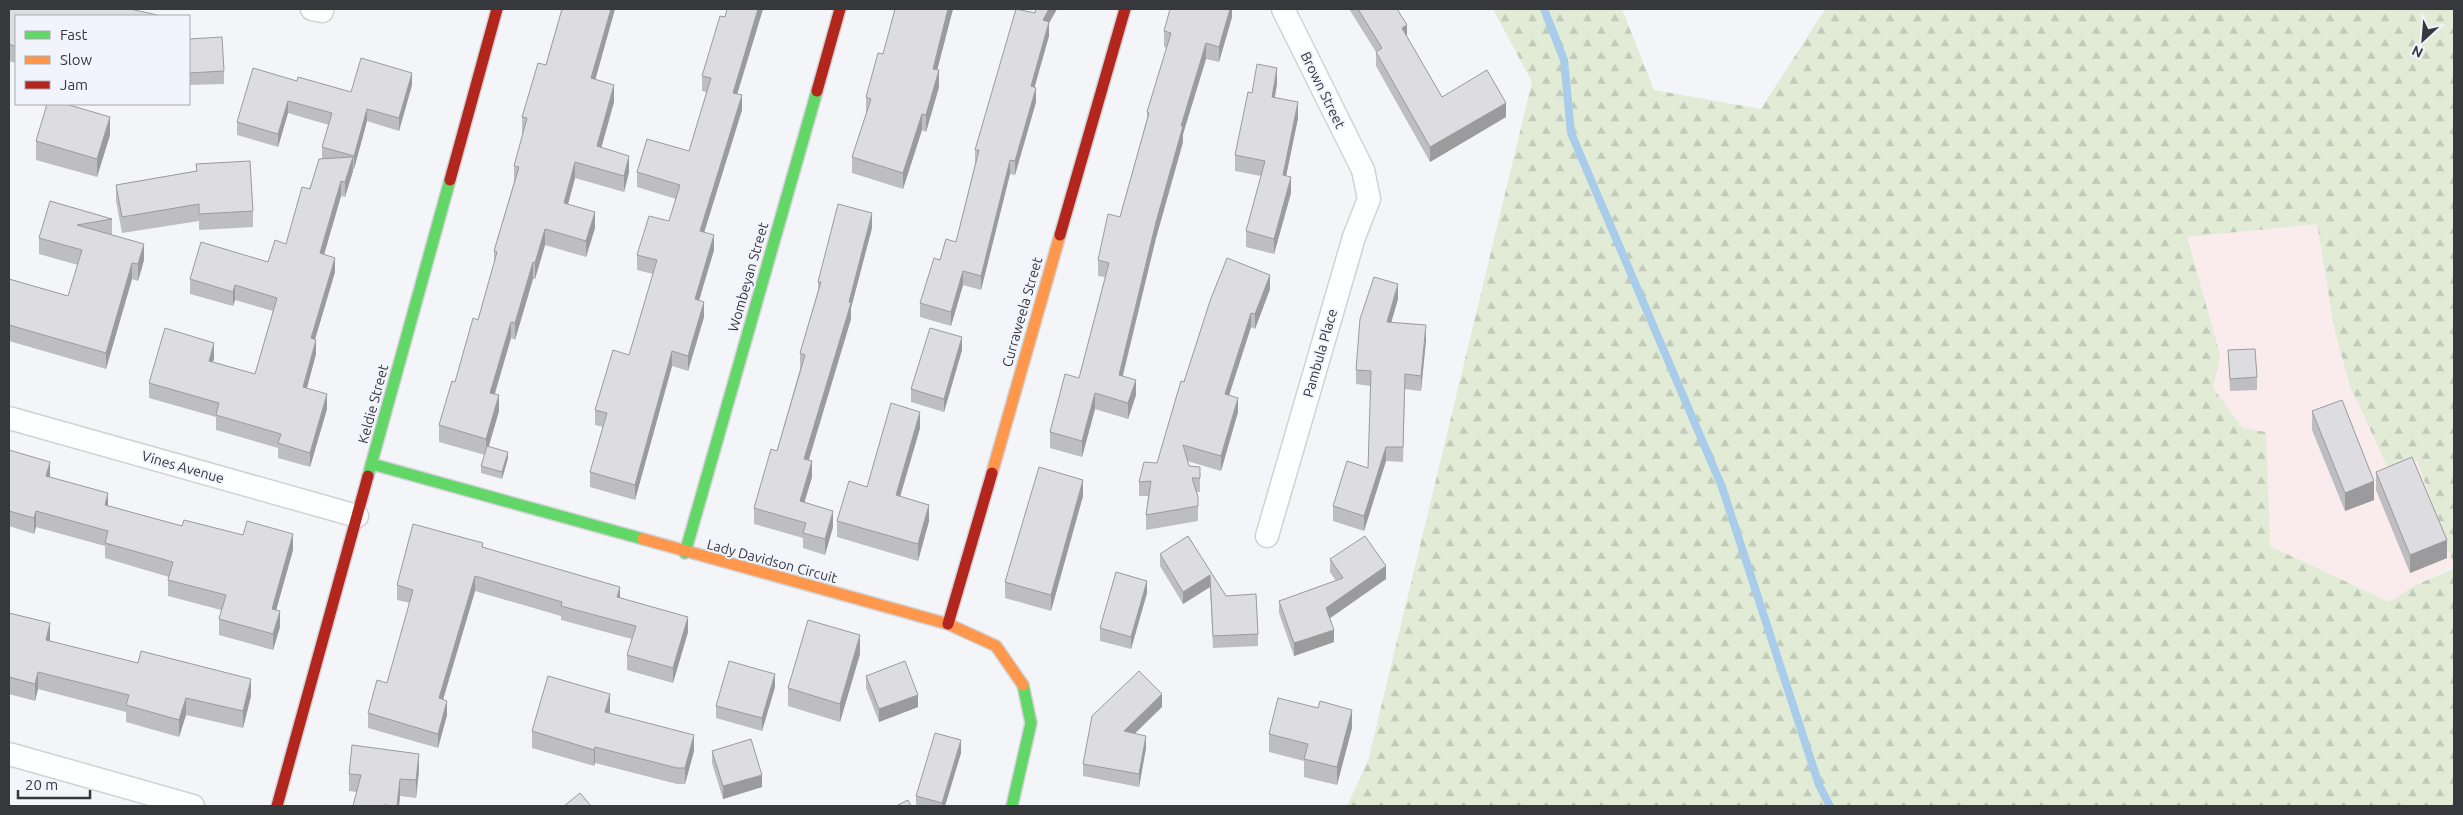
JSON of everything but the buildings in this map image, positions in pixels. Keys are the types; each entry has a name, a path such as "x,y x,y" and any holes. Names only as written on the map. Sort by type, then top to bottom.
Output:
{"street":[{"name":"Keldie Street","path":"277,806 497,9"},
{"name":"Wombeyan Street","path":"685,553 840,9"},
{"name":"Curraweela Street","path":"948,624 1125,9"},
{"name":"Brown Street","path":"1284,9 1363,170"},
{"name":"Pambula Place","path":"1267,536 1354,237 1369,199 1363,170"},
{"name":"Vines Avenue","path":"9,418 358,516"},
{"name":"Lady Davidson Circuit","path":"372,464 685,553 948,624 996,646 1023,684 1031,723 1012,806"},
{"path":"9,754 193,806"}],"shaded area":[{"path":"2317,224 2335,332 2350,386 2417,460 2454,566 2414,586 2389,602 2270,546 2243,428 2213,388 2220,354 2187,236"}],"green space":[{"path":"1493,9 1622,9 1654,90 1761,109 1825,9 2454,9 2454,566 2417,460 2387,466 2350,386 2335,332 2317,224 2187,237 2220,354 2213,388 2243,428 2266,432 2270,546 2389,602 2414,586 2454,568 2454,806 1347,806 1368,761 1532,82"}],"waterway":[{"path":"1544,9 1564,60 1571,133 1722,487 1819,785 1830,806"}],"traffic: fast":[{"path":"685,553 817,91"},
{"path":"368,476 450,180"},
{"path":"372,464 643,539"},
{"path":"1012,806 1031,723 1023,685"}],"traffic: slow":[{"path":"992,473 1060,235"},
{"path":"643,539 948,624 996,646 1023,685"}],"traffic: jam":[{"path":"450,180 497,9"},
{"path":"817,91 840,9"},
{"path":"1060,235 1125,9"},
{"path":"948,624 992,473"},
{"path":"277,806 368,476"}]}
